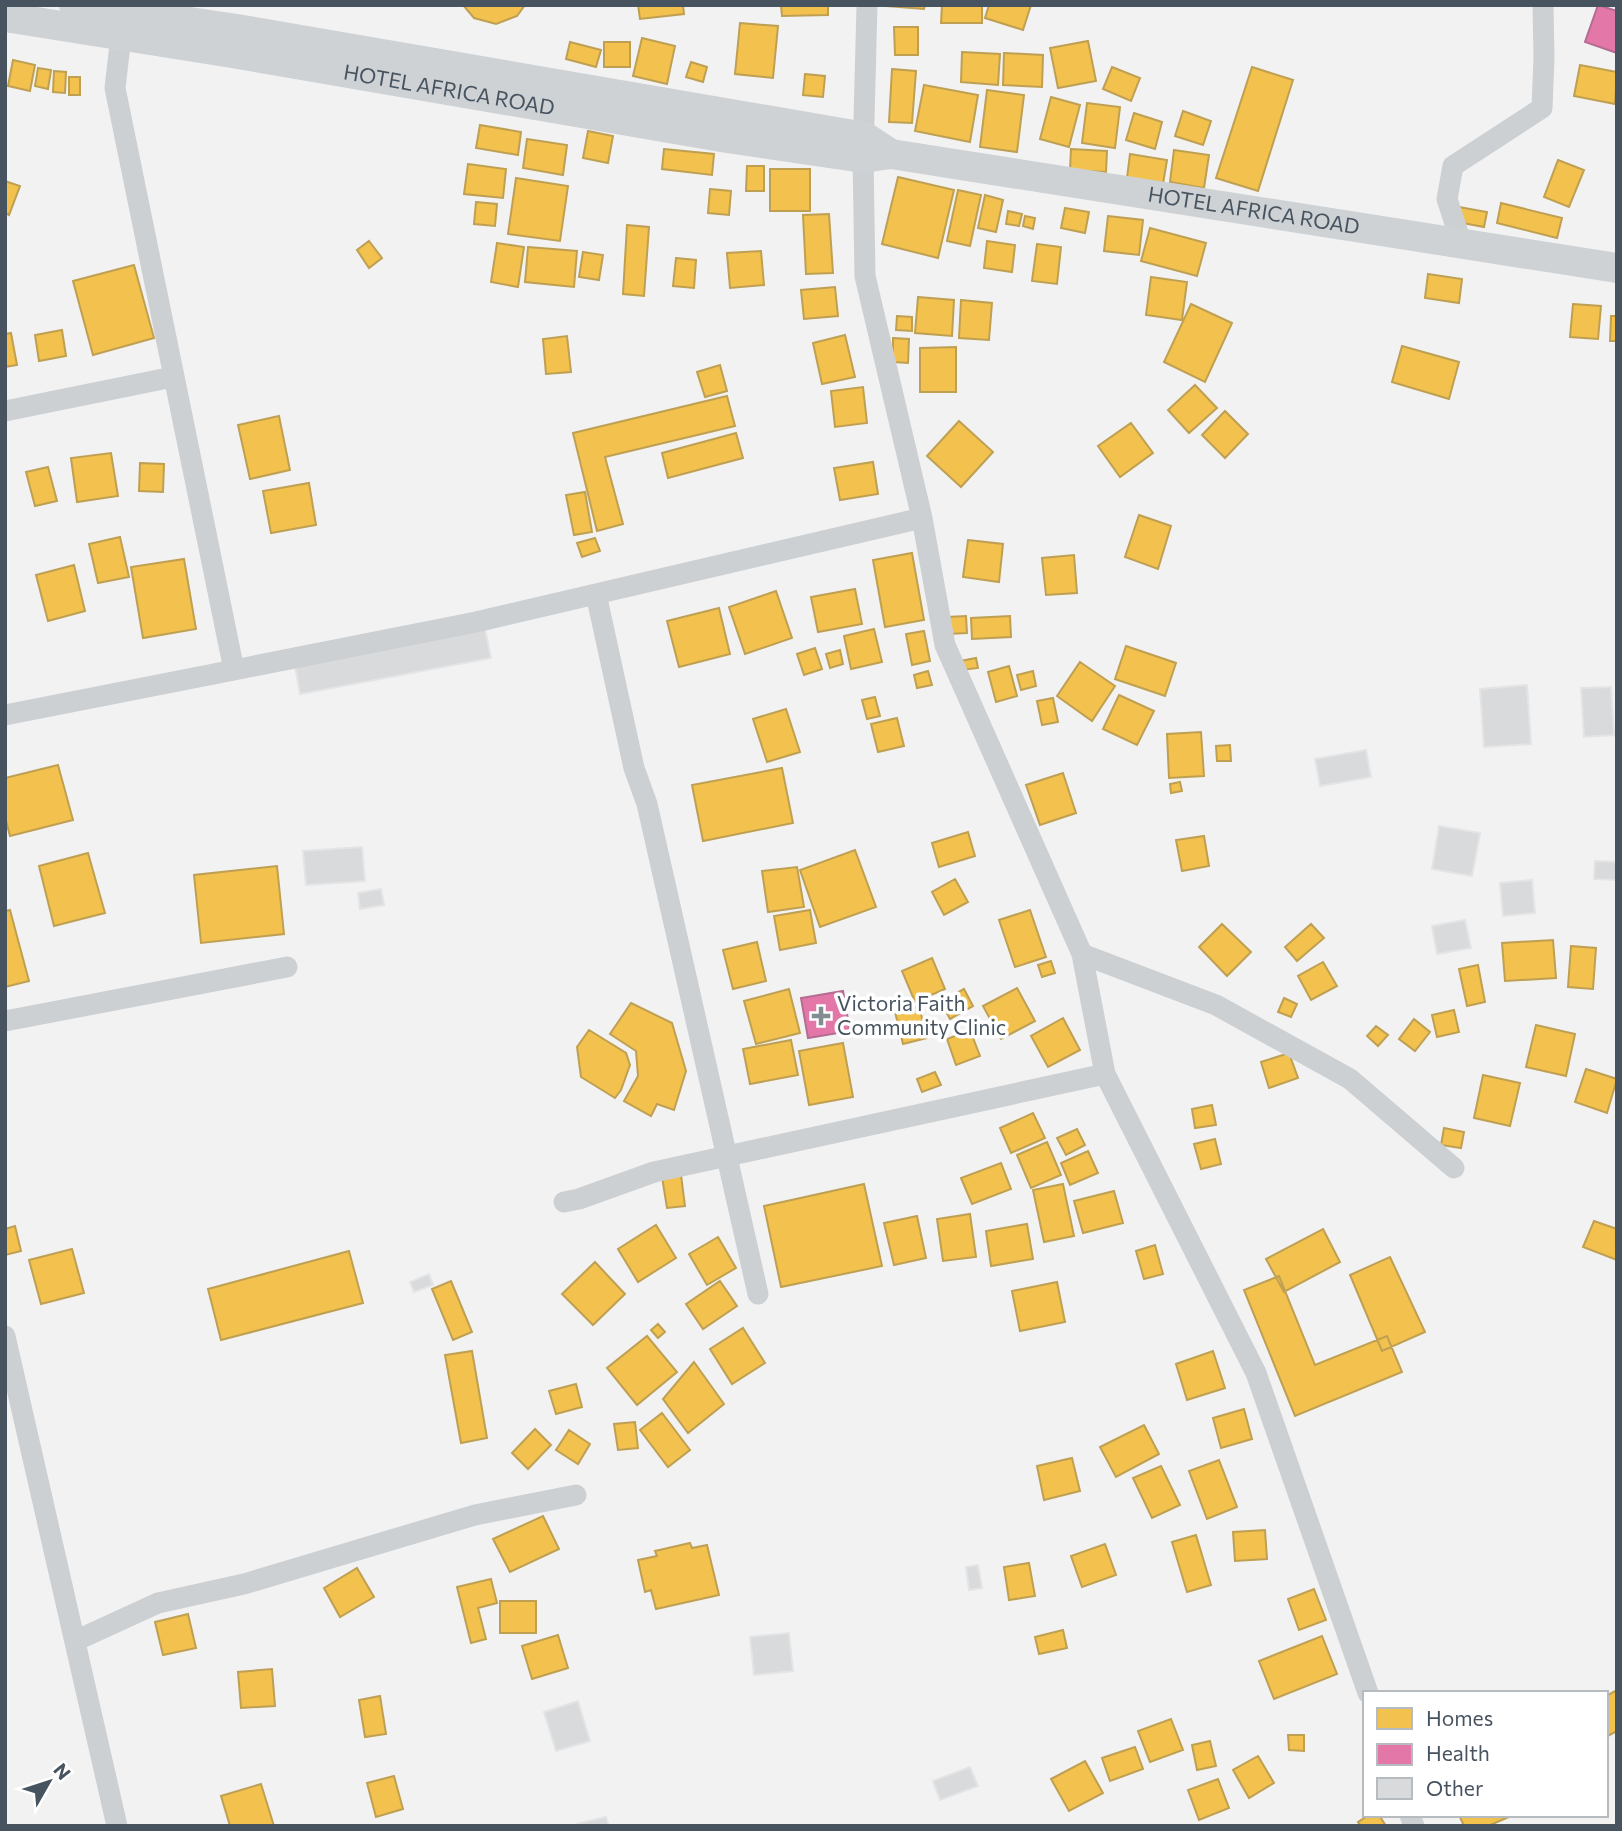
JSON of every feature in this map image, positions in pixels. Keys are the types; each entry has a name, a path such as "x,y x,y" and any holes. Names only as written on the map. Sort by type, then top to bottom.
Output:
{"street":[{"name":"HOTEL AFRICA ROAD","path":"74,5 234,41 714,135 873,149 1616,267"},
{"path":"867,5 873,149 865,276 922,518 945,645 1082,954 1105,1074 1256,1373 1367,1691"},
{"path":"1461,242 1447,199 1453,166 1542,108 1545,58 1543,5"},
{"name":"HOTEL AFRICA ROAD","path":"5,17 121,36 234,41"},
{"path":"121,36 115,88 234,670"},
{"path":"5,411 173,377"},
{"path":"5,715 476,622 922,518"},
{"path":"596,594 634,768 647,804 729,1157 758,1294"},
{"path":"1082,954 1216,1005 1350,1079 1454,1168"},
{"path":"5,1021 287,967"},
{"path":"564,1202 654,1172 1105,1074"},
{"path":"5,1336 117,1826"},
{"path":"75,1641 158,1603 244,1584 474,1515 576,1495"}],"building: Homes":[{"path":"463,5 525,5 517,16 496,24 474,18"},
{"path":"638,5 683,5 684,14 640,19"},
{"path":"781,5 828,5 828,15 782,16"},
{"path":"873,5 925,5 924,9"},
{"path":"942,5 982,5 982,23 941,23"},
{"path":"989,5 1031,5 1023,30 985,18"},
{"path":"740,23 778,26 773,78 735,74"},
{"path":"894,27 918,27 918,55 895,55"},
{"path":"642,38 675,46 667,84 633,76"},
{"path":"1088,41 1096,81 1058,88 1050,48"},
{"path":"570,42 601,50 596,67 566,59"},
{"path":"604,42 630,42 630,67 604,67"},
{"path":"962,52 1000,54 998,85 961,82"},
{"path":"1004,53 1043,55 1042,87 1003,85"},
{"path":"13,60 35,65 30,91 8,86"},
{"path":"691,62 707,67 703,82 686,77"},
{"path":"1580,65 1617,72 1615,104 1574,96"},
{"path":"1112,67 1140,78 1131,101 1103,89"},
{"path":"1252,67 1293,80 1258,191 1216,178"},
{"path":"38,68 51,70 48,89 35,86"},
{"path":"892,69 916,71 912,123 889,122"},
{"path":"54,71 66,72 65,93 53,92"},
{"path":"805,74 825,76 823,97 803,95"},
{"path":"69,77 80,77 80,95 69,95"},
{"path":"924,85 978,95 970,142 915,131"},
{"path":"987,90 1024,95 1017,152 980,147"},
{"path":"1051,97 1080,105 1069,147 1040,139"},
{"path":"1087,103 1120,107 1115,148 1082,143"},
{"path":"1183,111 1211,121 1203,145 1175,136"},
{"path":"1134,113 1162,122 1155,149 1126,140"},
{"path":"480,125 521,132 518,155 476,148"},
{"path":"588,131 613,136 608,163 583,158"},
{"path":"527,139 567,145 563,175 523,168"},
{"path":"664,149 714,154 712,175 662,169"},
{"path":"1071,149 1107,151 1106,172 1070,170"},
{"path":"1174,150 1209,155 1204,188 1170,182"},
{"path":"1130,154 1167,160 1163,184 1127,178"},
{"path":"1558,160 1584,170 1569,207 1544,197"},
{"path":"468,164 506,169 503,198 464,194"},
{"path":"747,166 764,166 764,191 746,191"},
{"path":"770,169 810,169 810,211 770,211"},
{"path":"898,177 954,190 938,258 882,244"},
{"path":"516,178 568,186 560,241 508,234"},
{"path":"5,181 20,186 9,215 5,213"},
{"path":"710,189 731,191 729,215 708,213"},
{"path":"958,190 981,195 970,246 947,241"},
{"path":"985,195 1003,200 996,232 978,228"},
{"path":"476,202 497,204 495,226 474,224"},
{"path":"1501,203 1562,218 1557,238 1497,223"},
{"path":"1459,207 1487,212 1484,227 1457,222"},
{"path":"1065,208 1089,212 1085,233 1061,228"},
{"path":"1008,211 1022,214 1019,226 1006,224"},
{"path":"829,214 833,273 806,274 803,215"},
{"path":"1025,216 1035,218 1033,229 1023,226"},
{"path":"1108,216 1143,220 1139,255 1104,251"},
{"path":"627,225 649,227 644,296 623,294"},
{"path":"1150,228 1206,243 1197,276 1141,261"},
{"path":"369,241 382,258 369,268 357,250"},
{"path":"987,241 1015,245 1012,272 984,268"},
{"path":"497,243 524,247 518,287 491,282"},
{"path":"1037,244 1061,247 1057,284 1032,281"},
{"path":"528,247 577,251 574,287 525,282"},
{"path":"761,251 764,285 730,288 727,253"},
{"path":"583,252 603,255 599,280 579,277"},
{"path":"676,258 696,260 694,288 673,286"},
{"path":"134,265 154,338 93,355 73,281"},
{"path":"1428,274 1462,279 1459,303 1425,298"},
{"path":"1151,277 1187,282 1182,320 1146,315"},
{"path":"835,287 838,316 804,319 801,290"},
{"path":"918,297 954,300 952,336 915,333"},
{"path":"961,300 992,303 989,340 959,338"},
{"path":"1191,304 1232,323 1205,382 1164,362"},
{"path":"1573,304 1601,306 1598,339 1570,337"},
{"path":"897,316 912,317 912,331 896,330"},
{"path":"1611,316 1617,316 1617,341 1610,341"},
{"path":"62,330 66,356 39,361 35,335"},
{"path":"11,333 17,365 5,367 5,334"},
{"path":"845,335 855,377 822,384 813,343"},
{"path":"567,336 571,372 546,374 543,339"},
{"path":"893,338 909,339 908,363 893,362"},
{"path":"1402,346 1459,362 1449,399 1392,382"},
{"path":"956,347 956,392 920,392 920,348"},
{"path":"720,365 727,391 705,397 697,372"},
{"path":"1195,385 1217,408 1189,433 1168,410"},
{"path":"863,387 867,423 835,427 831,391"},
{"path":"727,396 735,426 605,457 623,524 597,531 573,433"},
{"path":"1225,411 1248,434 1225,458 1202,435"},
{"path":"279,416 290,470 250,479 238,425"},
{"path":"959,421 993,452 961,487 927,456"},
{"path":"1131,423 1153,453 1120,477 1098,446"},
{"path":"736,433 743,458 668,478 662,453"},
{"path":"111,453 118,496 77,502 71,458"},
{"path":"873,462 878,494 840,500 834,468"},
{"path":"140,463 164,464 163,492 139,491"},
{"path":"48,467 57,501 35,506 26,472"},
{"path":"309,483 316,525 271,533 263,491"},
{"path":"585,492 592,532 574,535 566,495"},
{"path":"1139,515 1171,526 1158,569 1125,557"},
{"path":"120,537 129,577 98,583 89,544"},
{"path":"595,538 600,551 582,557 577,543"},
{"path":"968,540 1003,544 999,582 963,577"},
{"path":"912,553 924,620 885,627 873,560"},
{"path":"1074,555 1077,593 1046,595 1042,558"},
{"path":"184,559 196,629 143,638 131,567"},
{"path":"74,565 85,611 48,621 36,575"},
{"path":"855,589 862,624 818,632 811,597"},
{"path":"776,591 792,638 745,654 729,607"},
{"path":"719,608 730,654 679,667 667,621"},
{"path":"966,616 967,633 948,634 947,617"},
{"path":"1010,616 1011,637 972,639 971,618"},
{"path":"874,629 882,662 851,669 844,636"},
{"path":"924,631 930,661 912,665 906,634"},
{"path":"1126,646 1176,663 1165,696 1115,679"},
{"path":"815,648 822,669 804,675 797,654"},
{"path":"840,650 843,664 830,668 826,654"},
{"path":"976,658 978,668 962,670 960,661"},
{"path":"1080,662 1115,686 1092,721 1057,696"},
{"path":"1009,666 1017,696 996,702 988,672"},
{"path":"928,671 932,685 917,688 914,675"},
{"path":"1033,671 1036,686 1021,690 1017,675"},
{"path":"1119,695 1154,711 1137,745 1103,729"},
{"path":"875,697 880,716 867,719 862,700"},
{"path":"1053,698 1058,722 1042,725 1037,701"},
{"path":"786,709 800,752 767,762 753,719"},
{"path":"897,718 904,746 878,752 871,724"},
{"path":"1201,732 1204,776 1169,778 1167,734"},
{"path":"1230,745 1231,761 1217,761 1216,746"},
{"path":"58,765 73,820 10,836 5,817 5,778"},
{"path":"782,768 793,823 703,841 692,785"},
{"path":"1063,773 1076,813 1040,825 1026,785"},
{"path":"1180,782 1182,791 1171,793 1170,784"},
{"path":"968,832 975,856 939,867 932,843"},
{"path":"1204,836 1209,866 1182,871 1176,840"},
{"path":"855,850 876,907 820,927 800,870"},
{"path":"88,853 105,913 54,926 39,866"},
{"path":"277,866 284,934 201,943 194,875"},
{"path":"797,867 804,907 768,912 762,871"},
{"path":"955,879 968,902 944,915 932,892"},
{"path":"10,910 29,981 5,987 5,911"},
{"path":"810,910 816,943 780,950 774,916"},
{"path":"1030,910 1046,957 1015,967 999,920"},
{"path":"1222,924 1251,952 1227,976 1199,947"},
{"path":"1311,924 1324,938 1297,961 1285,947"},
{"path":"1553,940 1556,978 1505,981 1502,943"},
{"path":"757,942 766,981 733,989 723,950"},
{"path":"1571,946 1596,948 1593,989 1568,987"},
{"path":"932,958 945,989 915,1002 902,971"},
{"path":"1051,961 1055,973 1042,977 1038,965"},
{"path":"1323,962 1337,986 1311,1000 1298,976"},
{"path":"1478,965 1485,1002 1467,1006 1459,969"},
{"path":"1017,988 1035,1021 1001,1039 983,1006"},
{"path":"789,989 800,1033 756,1044 744,1001"},
{"path":"964,989 973,1006 950,1019 941,1002"},
{"path":"1284,998 1297,1004 1291,1017 1278,1012"},
{"path":"631,1003 672,1023 686,1071 674,1110 657,1104 651,1116 624,1101 638,1076 636,1051 610,1034"},
{"path":"919,1006 927,1038 903,1044 895,1012"},
{"path":"1454,1010 1459,1032 1437,1037 1432,1015"},
{"path":"1063,1018 1080,1050 1048,1067 1031,1036"},
{"path":"1414,1019 1430,1032 1415,1051 1399,1039"},
{"path":"1536,1025 1575,1034 1566,1076 1526,1067"},
{"path":"1376,1026 1388,1035 1378,1046 1367,1036"},
{"path":"589,1030 626,1053 630,1065 621,1090 615,1098 581,1077 577,1047"},
{"path":"970,1030 980,1056 956,1065 947,1039"},
{"path":"791,1040 798,1075 750,1084 743,1049"},
{"path":"843,1043 853,1097 809,1105 799,1051"},
{"path":"1289,1053 1298,1078 1269,1088 1261,1062"},
{"path":"1586,1069 1617,1079 1607,1113 1575,1102"},
{"path":"935,1072 941,1085 922,1092 917,1079"},
{"path":"1483,1075 1520,1083 1510,1126 1474,1118"},
{"path":"1212,1105 1216,1125 1195,1128 1192,1109"},
{"path":"1033,1113 1045,1138 1011,1153 1000,1128"},
{"path":"1444,1128 1464,1132 1461,1148 1441,1145"},
{"path":"1077,1129 1085,1145 1066,1155 1057,1138"},
{"path":"1215,1139 1221,1164 1201,1169 1194,1144"},
{"path":"1047,1142 1061,1175 1031,1188 1017,1155"},
{"path":"1088,1151 1098,1173 1070,1185 1061,1163"},
{"path":"1001,1163 1011,1189 972,1204 961,1178"},
{"path":"681,1175 685,1206 667,1208 662,1177"},
{"path":"864,1184 882,1266 781,1287 764,1206"},
{"path":"1063,1184 1074,1236 1044,1242 1033,1190"},
{"path":"1114,1191 1123,1223 1083,1233 1074,1201"},
{"path":"970,1214 976,1257 943,1261 937,1219"},
{"path":"917,1216 926,1258 894,1265 884,1223"},
{"path":"1594,1221 1617,1229 1617,1260 1583,1247"},
{"path":"1027,1224 1033,1259 991,1266 986,1231"},
{"path":"656,1225 676,1258 638,1282 618,1249"},
{"path":"15,1226 21,1251 5,1255 5,1229"},
{"path":"1323,1229 1340,1262 1284,1292 1266,1259"},
{"path":"718,1237 736,1268 707,1285 689,1254"},
{"path":"1155,1245 1163,1274 1144,1279 1136,1251"},
{"path":"72,1249 84,1293 41,1304 29,1260"},
{"path":"349,1251 363,1303 221,1340 208,1289"},
{"path":"1390,1257 1425,1332 1382,1351 1350,1275"},
{"path":"595,1262 625,1294 593,1325 562,1294"},
{"path":"1279,1276 1315,1365 1387,1336 1402,1372 1295,1416 1244,1290"},
{"path":"451,1281 472,1332 453,1340 432,1289"},
{"path":"720,1281 737,1306 703,1329 686,1304"},
{"path":"1057,1282 1065,1322 1020,1331 1012,1291"},
{"path":"658,1324 665,1332 658,1338 651,1330"},
{"path":"743,1328 765,1363 732,1384 710,1349"},
{"path":"647,1336 677,1372 637,1405 607,1368"},
{"path":"472,1351 487,1438 461,1443 445,1355"},
{"path":"1213,1351 1225,1388 1187,1400 1176,1364"},
{"path":"694,1362 724,1404 688,1433 663,1399"},
{"path":"576,1384 582,1407 556,1414 549,1391"},
{"path":"1244,1409 1252,1439 1221,1448 1213,1418"},
{"path":"662,1413 690,1450 668,1467 640,1430"},
{"path":"635,1422 638,1448 618,1450 614,1424"},
{"path":"1144,1425 1159,1454 1116,1477 1100,1447"},
{"path":"535,1429 551,1445 528,1469 512,1453"},
{"path":"569,1430 590,1444 578,1464 556,1450"},
{"path":"1072,1458 1080,1491 1044,1500 1037,1466"},
{"path":"1219,1460 1237,1507 1207,1519 1189,1471"},
{"path":"1161,1466 1180,1505 1152,1518 1133,1478"},
{"path":"543,1516 559,1549 510,1572 493,1539"},
{"path":"1265,1530 1267,1559 1235,1561 1233,1532"},
{"path":"1196,1535 1211,1585 1187,1592 1172,1542"},
{"path":"690,1543 692,1548 707,1545 719,1595 656,1609 651,1590 645,1592 638,1560 657,1556 655,1551"},
{"path":"1105,1544 1116,1575 1082,1587 1071,1556"},
{"path":"1029,1563 1035,1596 1009,1600 1004,1567"},
{"path":"357,1568 374,1597 340,1617 324,1588"},
{"path":"491,1579 497,1603 478,1608 486,1639 471,1643 457,1587"},
{"path":"1314,1589 1326,1620 1299,1630 1288,1599"},
{"path":"500,1601 536,1601 536,1633 500,1633"},
{"path":"188,1614 196,1648 163,1655 155,1622"},
{"path":"1063,1630 1067,1648 1039,1654 1035,1637"},
{"path":"558,1635 568,1668 532,1679 522,1646"},
{"path":"1322,1636 1337,1674 1274,1699 1259,1661"},
{"path":"272,1669 275,1706 241,1708 238,1672"},
{"path":"1617,1690 1617,1731 1608,1736 1608,1695"},
{"path":"380,1696 386,1734 365,1737 359,1700"},
{"path":"1171,1719 1183,1750 1150,1762 1138,1731"},
{"path":"1288,1735 1304,1735 1304,1751 1289,1750"},
{"path":"1210,1741 1216,1766 1197,1770 1192,1745"},
{"path":"1135,1747 1143,1769 1110,1781 1102,1758"},
{"path":"1258,1756 1274,1783 1249,1798 1233,1770"},
{"path":"1085,1761 1103,1793 1069,1811 1051,1779"},
{"path":"394,1776 403,1809 376,1817 367,1783"},
{"path":"1218,1779 1229,1808 1199,1820 1188,1790"},
{"path":"261,1784 274,1826 230,1826 221,1796"},
{"path":"1366,1817 1380,1817 1386,1826 1361,1826 1358,1822"},
{"path":"1460,1817 1509,1817 1488,1826 1464,1826"}],"building: Health":[{"path":"1598,5 1617,11 1617,53 1585,42"},
{"name":"Victoria Faith Community Clinic","path":"843,991 850,1031 808,1038 801,998"}],"building: Other":[{"path":"485,629 491,658 300,694 295,666"},
{"path":"1527,685 1531,744 1484,747 1480,689"},
{"path":"1611,687 1614,735 1584,737 1581,688"},
{"path":"1366,750 1371,777 1320,786 1315,759"},
{"path":"1439,826 1480,833 1472,876 1432,869"},
{"path":"362,847 365,881 306,885 303,851"},
{"path":"1595,861 1617,862 1617,880 1594,879"},
{"path":"1532,880 1535,913 1503,916 1500,883"},
{"path":"381,889 384,905 360,909 358,893"},
{"path":"1465,920 1471,948 1437,954 1432,926"},
{"path":"429,1274 433,1285 414,1292 410,1282"},
{"path":"978,1565 982,1588 969,1590 966,1567"},
{"path":"789,1633 793,1671 754,1675 750,1637"},
{"path":"578,1701 590,1741 556,1751 544,1712"},
{"path":"970,1767 978,1786 940,1800 933,1781"},
{"path":"606,1817 609,1826 576,1826 576,1824"}],"place":[{"name":"Victoria Faith Community Clinic","path":"821,1016"}]}
